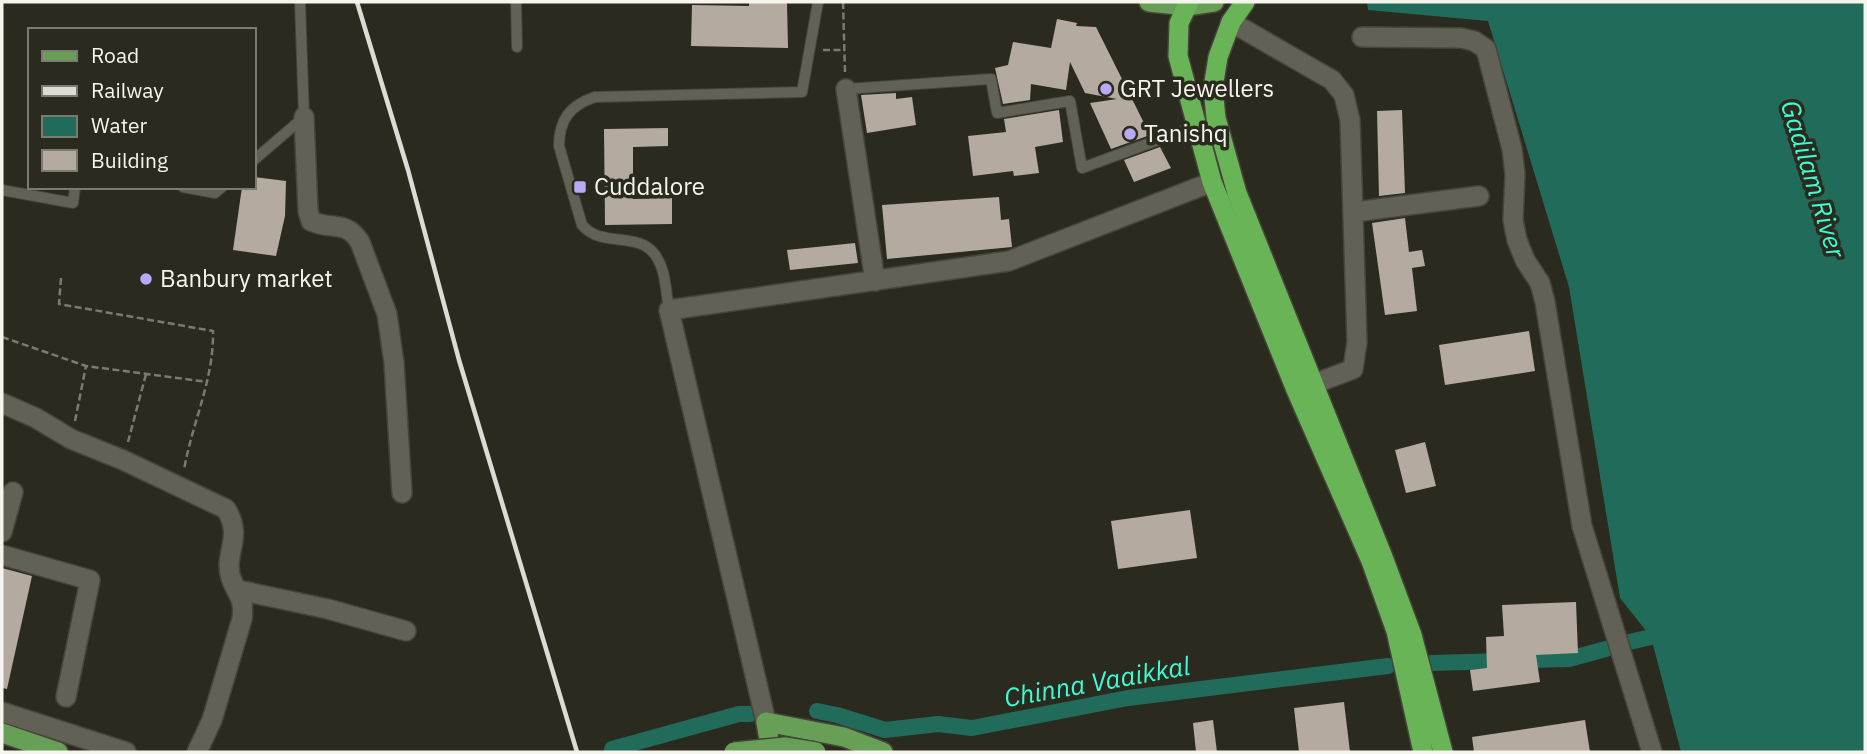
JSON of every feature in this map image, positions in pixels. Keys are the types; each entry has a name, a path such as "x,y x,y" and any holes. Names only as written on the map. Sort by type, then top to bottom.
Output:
{"highway":[{"path":"1245,2 1231,22 1218,57 1213,88 1216,118 1237,193 1412,635 1443,752"},
{"path":"1188,4 1179,23 1178,56 1212,182 1296,390 1371,561 1396,631 1423,752"}],"main road":[{"path":"1149,2 1214,2"},
{"path":"771,752 766,722 844,737 883,752"},
{"path":"2,733 58,752"},
{"path":"734,752 785,747 816,752"}],"street":[{"path":"1231,22 1332,80 1343,95 1350,120 1357,342 1353,369 1314,384"},
{"path":"1362,37 1461,38 1474,41 1486,49 1512,149 1515,174 1513,220 1517,240 1525,260 1540,283 1545,302 1581,526 1652,752"},
{"path":"846,89 876,281"},
{"path":"304,117 308,211 311,221 323,226 343,226 353,232 360,242 387,314 394,363 402,493"},
{"path":"766,722 669,310 1009,261 1212,182"},
{"path":"1354,212 1479,196"},
{"path":"2,403 36,418 71,439 123,460 226,509 234,521 235,537 230,568 231,578 244,605 242,619 212,720 197,752"},
{"path":"2,532 13,492"},
{"path":"2,555 90,580 66,696"},
{"path":"238,590 328,609 406,631"},
{"path":"2,712 126,752"}],"lane":[{"path":"256,158 304,117 300,2"},
{"path":"516,2 516,47"},
{"path":"669,310 662,269 652,252 638,240 600,237 589,233 582,225 559,146 559,132 563,120 571,109 582,101 595,97 802,92 818,2"},
{"path":"846,89 991,79 997,113 1070,101 1082,168 1196,126"},
{"path":"2,190 73,203 75,189"},
{"path":"194,189 215,193 220,189"}],"path":[{"path":"843,2 846,89"},
{"path":"810,50 845,50"},
{"path":"61,278 59,304 213,331 214,350 208,382 188,448 181,488"},
{"path":"2,337 86,366 208,382"},
{"path":"71,439 86,366"},
{"path":"123,460 146,374"}],"water":[{"name":"Gadilam River","path":"1367,2 1865,2 1865,752 1681,752 1651,637 1620,598 1569,287 1488,21 1368,10"}],"building":[{"path":"749,2 787,2 788,48 691,46 692,5 749,6"},
{"path":"1057,19 1077,23 1076,26 1096,27 1150,135 1111,149 1090,103 1117,99 1085,93 1070,62 1066,90 1031,84 1030,100 1003,104 995,68 1008,65 1013,42 1051,48"},
{"path":"896,93 896,99 912,97 916,125 867,133 861,95"},
{"path":"1059,110 1063,142 1035,147 1039,173 1014,176 1013,171 973,176 968,136 1006,132 1004,119"},
{"path":"1402,110 1405,193 1379,196 1377,111"},
{"path":"668,128 668,146 633,147 633,199 672,198 672,224 605,225 604,129"},
{"path":"1160,147 1171,168 1134,182 1124,160"},
{"path":"256,177 286,181 285,216 276,256 233,250 242,189 256,189"},
{"path":"999,197 1001,220 1009,219 1012,247 887,259 882,205"},
{"path":"1405,218 1409,252 1422,250 1425,266 1412,268 1417,311 1385,315 1372,223"},
{"path":"855,243 858,263 790,270 787,250"},
{"path":"1529,331 1535,371 1445,385 1439,345"},
{"path":"1425,442 1436,486 1406,493 1395,450"},
{"path":"1190,510 1197,558 1118,569 1111,521"},
{"path":"2,568 32,576 7,689 2,688"},
{"path":"1576,602 1578,653 1536,655 1540,682 1473,691 1470,670 1487,668 1486,637 1504,636 1502,605"},
{"path":"1344,702 1350,752 1299,752 1294,708"},
{"path":"1213,720 1217,752 1196,752 1193,723"},
{"path":"1585,720 1590,752 1474,752 1472,737"}],"waterway":[{"name":"Chinna Vaaikkal","path":"1625,643 1651,637"},
{"name":"Chinna Vaaikkal","path":"1431,663 1569,659 1606,649"},
{"name":"Chinna Vaaikkal","path":"817,711 885,730 938,724 972,728 1128,698 1388,666"},
{"name":"Chinna Vaaikkal","path":"614,752 612,749 739,714 750,714"}],"railway":[{"path":"357,2 408,170 459,360 577,752"}],"place":[{"name":"GRT Jewellers","path":"1106,89"},
{"name":"Tanishq","path":"1130,134"},
{"name":"Cuddalore","path":"580,187"},
{"name":"Banbury market","path":"146,279"}]}
